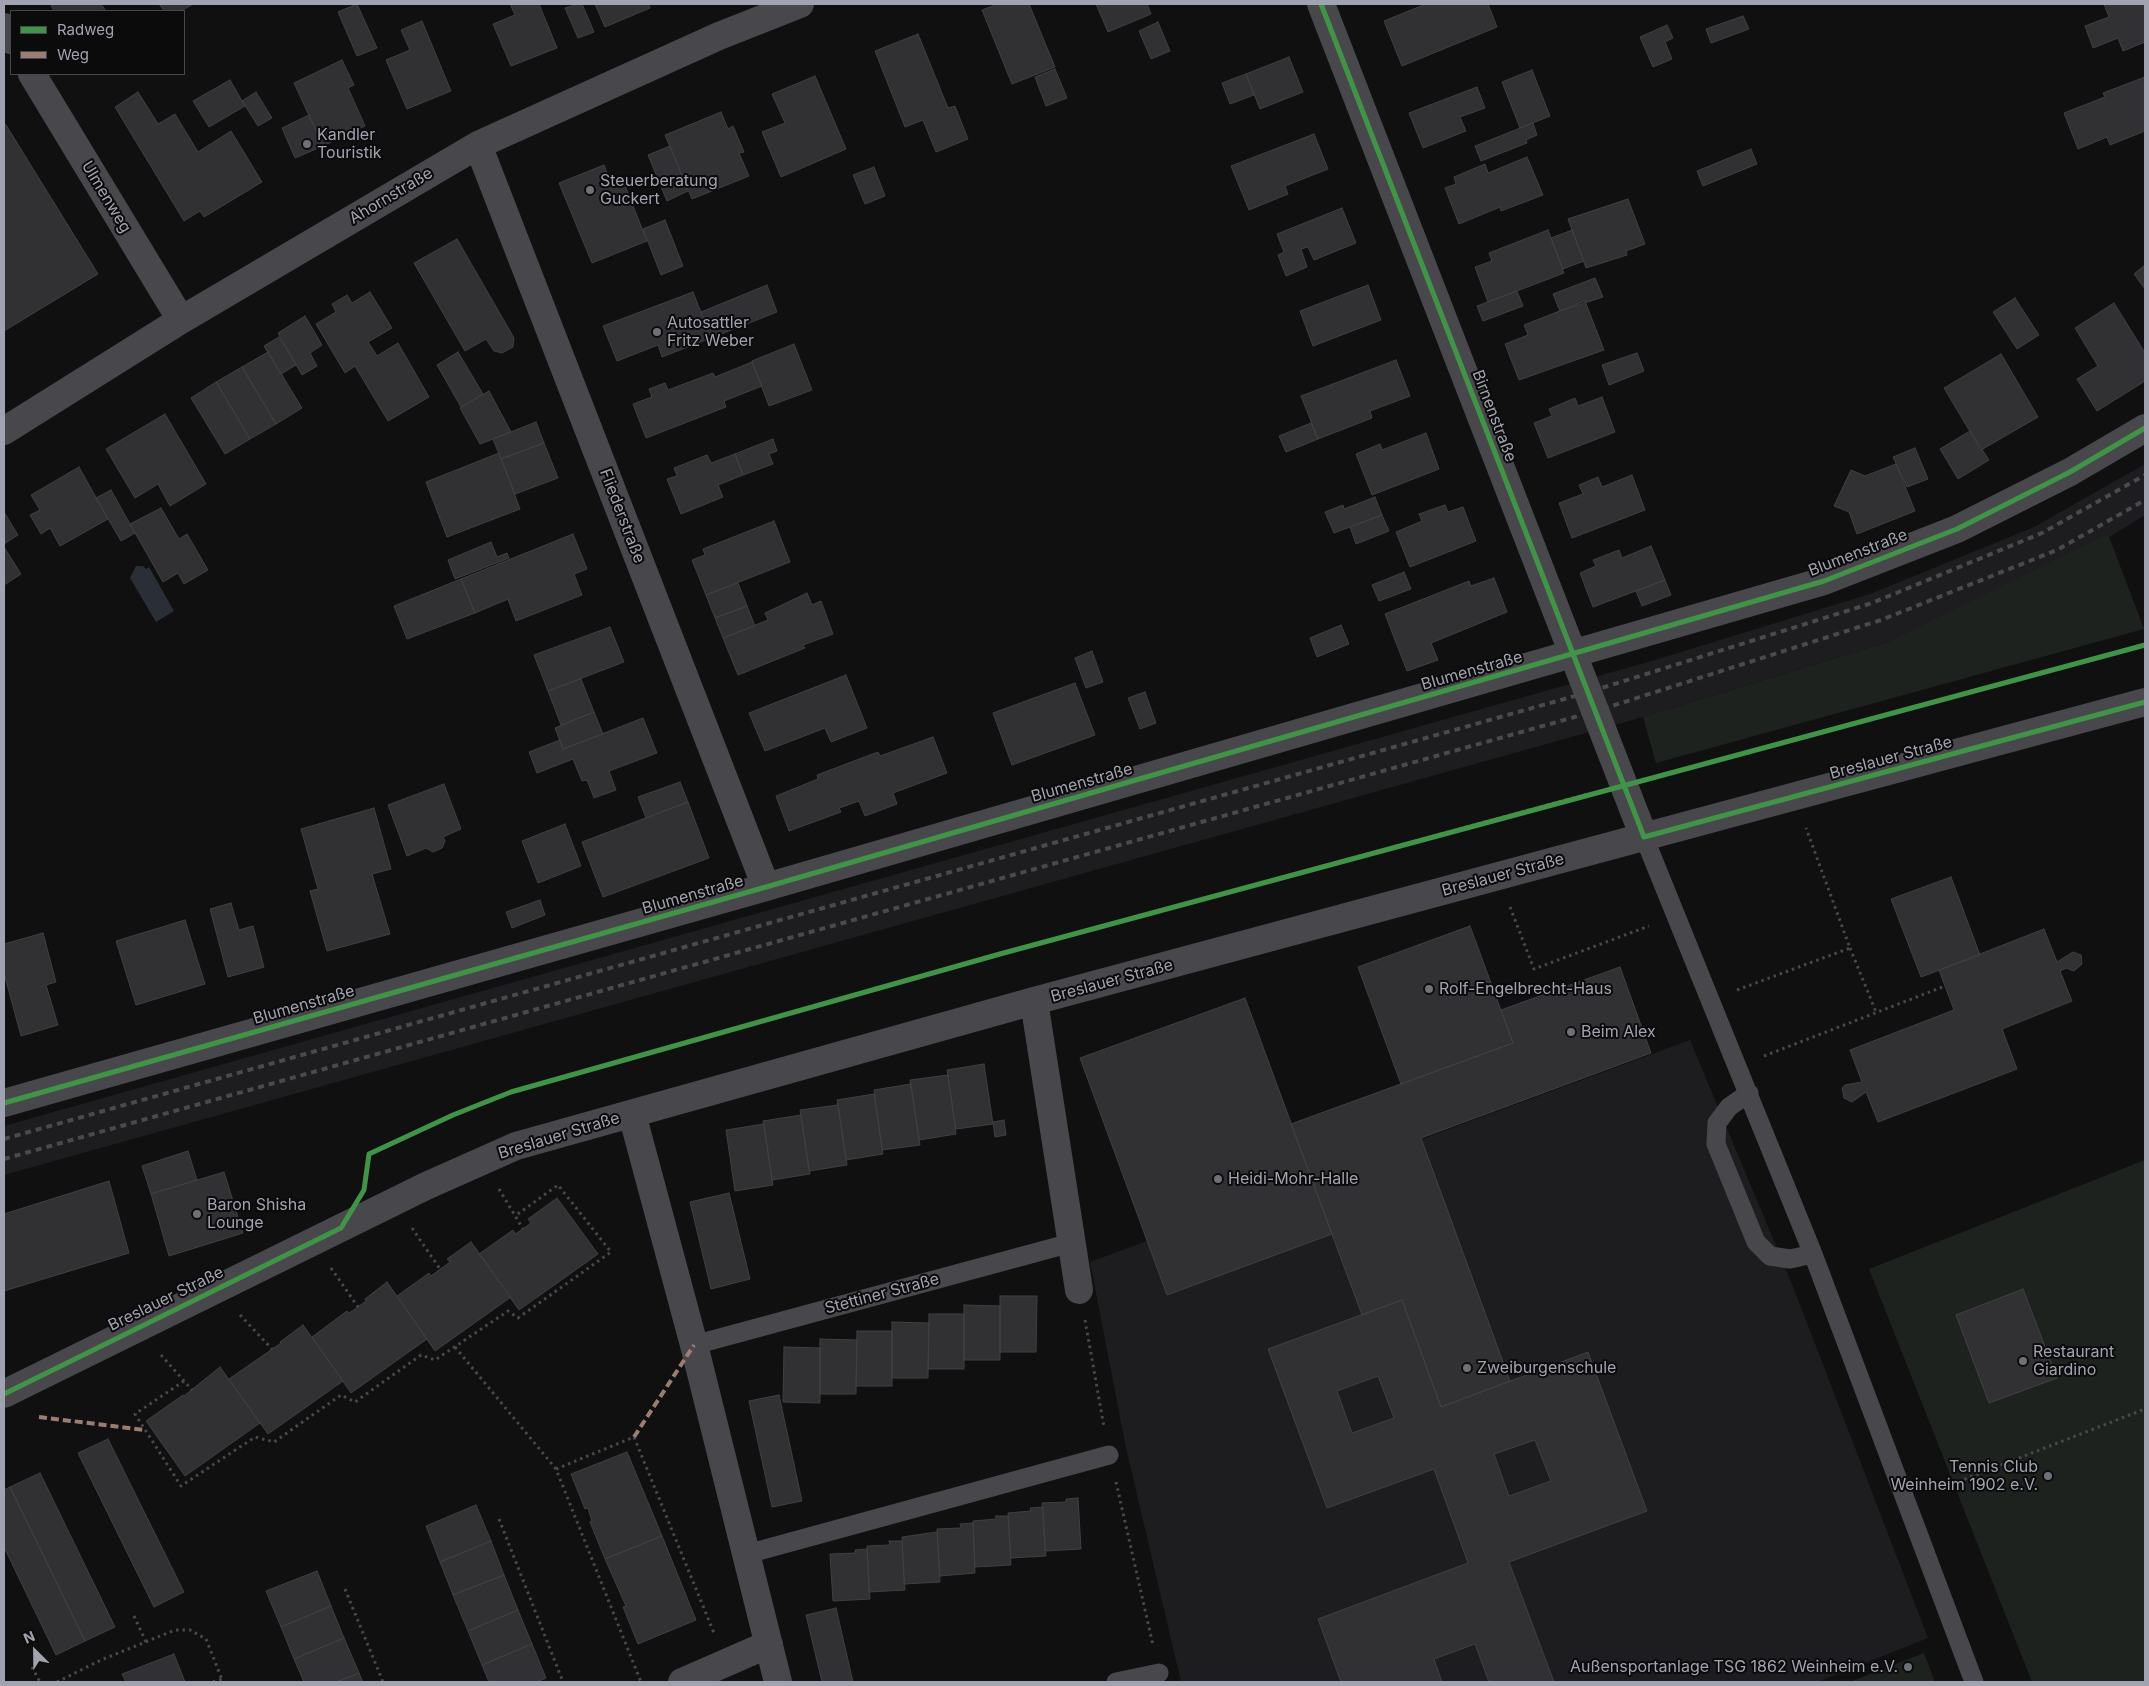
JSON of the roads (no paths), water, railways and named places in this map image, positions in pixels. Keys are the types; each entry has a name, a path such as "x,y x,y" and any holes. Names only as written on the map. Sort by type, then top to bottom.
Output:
{"street":[{"name":"Ahornstraße","path":"4,431 181,320 478,145 719,36 800,4"},
{"name":"Birnenstraße","path":"1321,4 1644,837"},
{"path":"4,27 10,38"},
{"name":"Ulmenweg","path":"33,75 181,320"},
{"name":"Fliederstraße","path":"478,145 766,887"},
{"name":"Blumenstraße","path":"4,1103 766,887 1824,581 1957,528 2070,472 2145,428"},
{"name":"Breslauer Straße","path":"4,1394 394,1201 516,1146 1034,1001 2145,702"},
{"name":"Breslauer Straße","path":"1034,1001 1079,1290"},
{"path":"632,1114 694,1345 778,1682"},
{"path":"682,1682 769,1644"}],"lane":[{"path":"1644,837 1813,1254 1974,1682"},
{"path":"1749,1093 1729,1107 1717,1123 1716,1144 1756,1242 1770,1256 1790,1259 1813,1254"},
{"name":"Stettiner Straße","path":"694,1345 1071,1243"},
{"path":"747,1554 1110,1455"},
{"path":"1116,1682 1159,1673"}],"railway":[{"path":"4,1139 1589,692 1872,603 2042,533 2145,475"},
{"path":"4,1159 1596,711 1881,620 2057,550 2145,500"}],"place":[{"name":"Kandler Touristik","path":"307,144"},
{"name":"Steuerberatung Guckert","path":"590,190"},
{"name":"Autosattler Fritz Weber","path":"657,332"},
{"name":"Rolf-Engelbrecht-Haus","path":"1429,989"},
{"name":"Beim Alex","path":"1571,1032"},
{"name":"Heidi-Mohr-Halle","path":"1218,1179"},
{"name":"Baron Shisha Lounge","path":"197,1214"},
{"name":"Restaurant Giardino","path":"2023,1361"},
{"name":"Zweiburgenschule","path":"1467,1368"},
{"name":"Tennis Club Weinheim 1902 e.V.","path":"2048,1476"},
{"name":"Außensportanlage TSG 1862 Weinheim e.V.","path":"1908,1667"}]}
